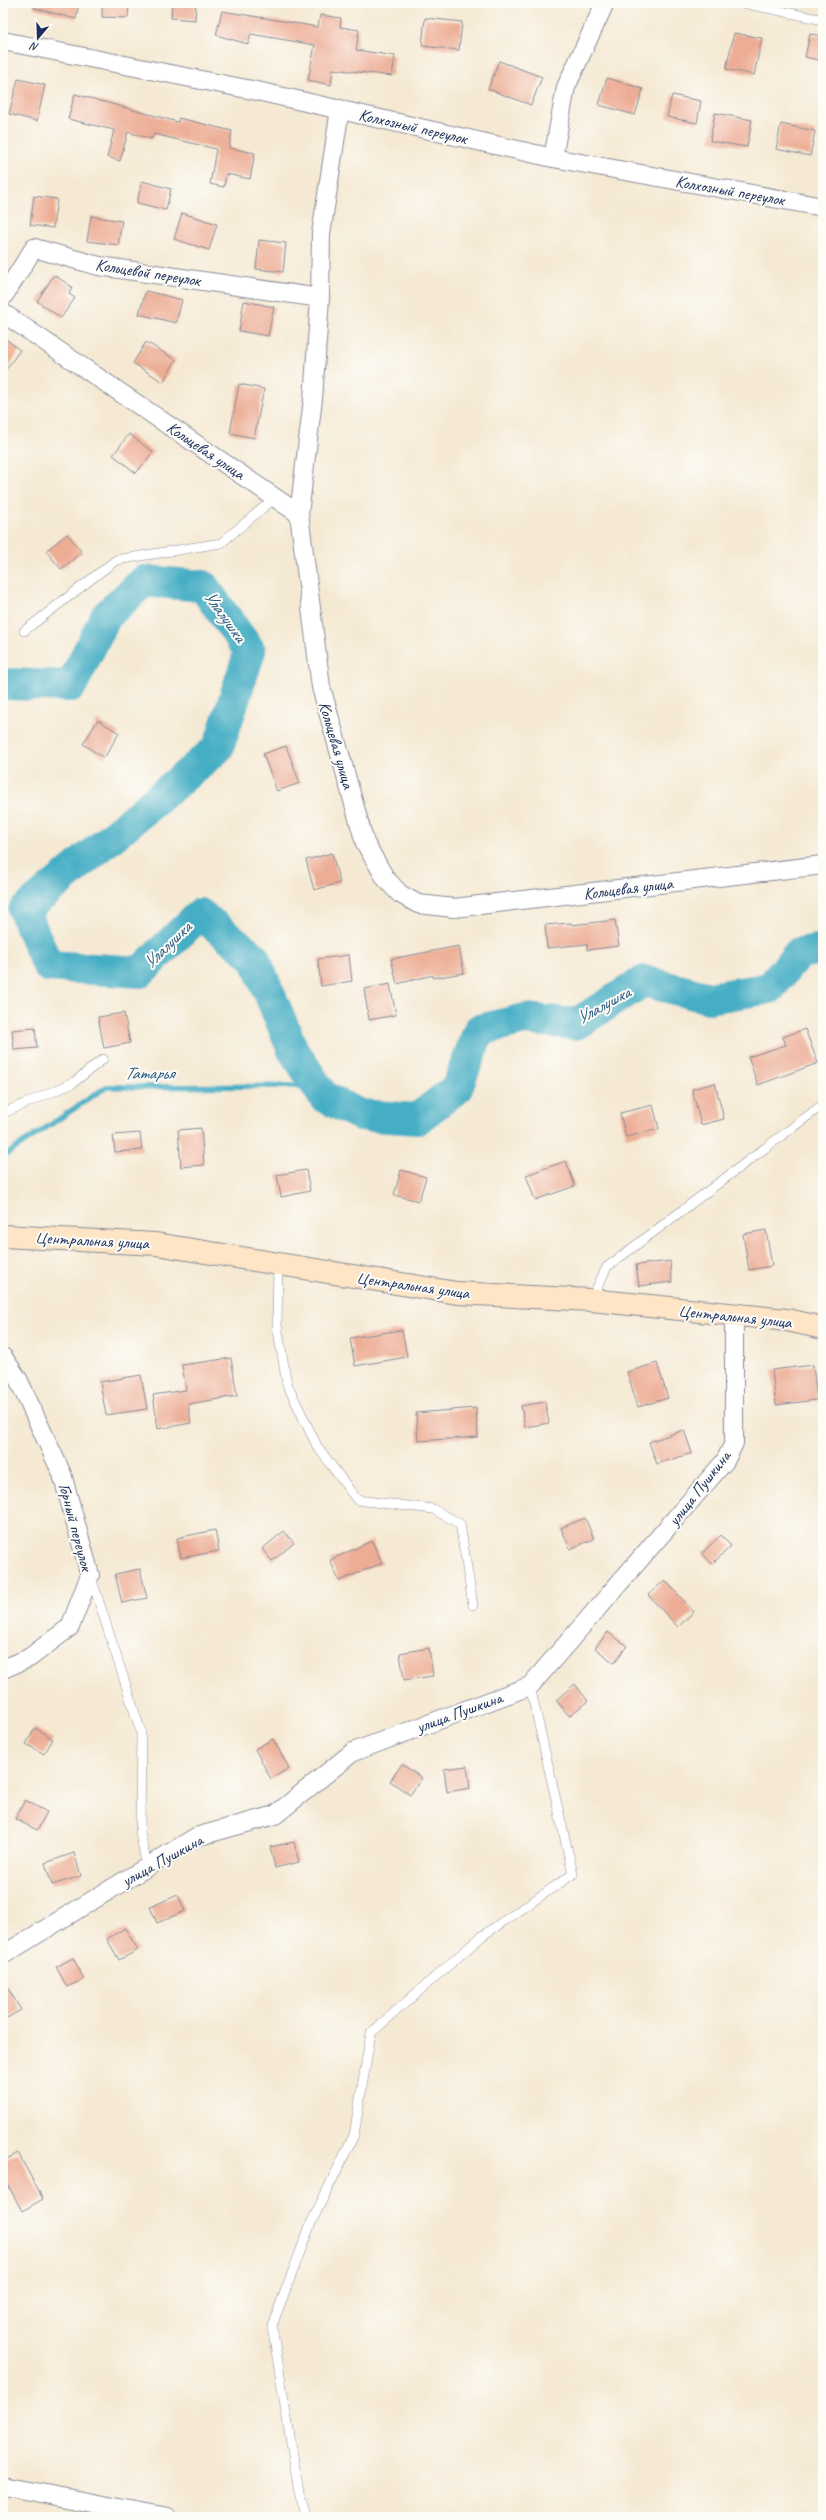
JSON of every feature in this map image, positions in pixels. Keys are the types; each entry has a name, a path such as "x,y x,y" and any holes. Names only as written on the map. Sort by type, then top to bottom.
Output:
{"street":[{"path":"553,158 566,87 605,3"},
{"name":"Колхозный переулок","path":"3,41 340,109 553,158 823,207"},
{"path":"299,514 313,399 320,298 320,234 340,109"},
{"name":"Кольцевой переулок","path":"3,297 34,248 99,266 320,298"},
{"name":"Кольцевая улица","path":"3,313 299,514 321,688 365,843 386,879 400,894 418,904 454,908 823,865"},
{"name":"Центральная улица","path":"3,1236 156,1244 457,1293 592,1300 787,1320 823,1328"},
{"name":"улица Пушкина","path":"3,1954 196,1837 275,1815 353,1752 530,1686 725,1461 734,1443 734,1315"},
{"name":"Горный переулок","path":"3,1357 18,1379 62,1474 90,1575 70,1627 29,1658 3,1669"},
{"path":"3,2486 167,2517"}],"lane":[{"path":"743,3 823,20"},
{"path":"24,631 116,560 220,544 276,497"},
{"path":"3,1113 73,1083 104,1059"},
{"path":"592,1300 606,1267 821,1106"},
{"path":"278,1265 278,1325 287,1384 317,1446 356,1500 433,1509 460,1524 473,1605"},
{"path":"90,1575 141,1732 140,1832 147,1867"},
{"path":"306,2517 299,2492 272,2326 311,2223 354,2135 371,2033 482,1936 573,1874 530,1686"}],"building":[{"path":"34,3 79,3 76,19 34,8"},
{"path":"102,3 129,3 128,18 102,17"},
{"path":"172,3 196,3 195,20 171,18"},
{"path":"222,11 318,27 320,15 341,18 340,27 359,30 356,50 395,56 392,76 333,69 331,85 308,80 315,45 251,34 248,44 216,35"},
{"path":"425,18 462,22 459,50 422,46"},
{"path":"734,33 762,38 754,75 726,69"},
{"path":"810,34 823,36 823,61 805,57"},
{"path":"499,61 542,77 531,105 488,89"},
{"path":"607,78 643,89 635,115 599,105"},
{"path":"18,79 45,85 37,121 9,114"},
{"path":"75,94 178,122 179,118 232,131 229,148 255,153 250,179 226,174 224,187 210,184 216,149 154,134 152,139 128,132 120,161 107,157 114,130 68,119"},
{"path":"672,95 701,101 697,123 667,117"},
{"path":"715,113 752,120 747,147 710,141"},
{"path":"781,124 815,131 810,156 776,149"},
{"path":"142,181 171,189 166,210 137,203"},
{"path":"34,196 57,199 53,228 30,225"},
{"path":"182,213 217,224 209,250 174,239"},
{"path":"91,216 122,221 118,245 87,241"},
{"path":"259,240 286,243 283,272 256,269"},
{"path":"54,275 72,287 69,294 75,298 61,318 37,301"},
{"path":"146,291 182,300 176,323 139,314"},
{"path":"244,301 274,307 268,336 239,331"},
{"path":"3,337 20,350 3,374"},
{"path":"146,342 176,360 163,382 133,363"},
{"path":"239,384 264,389 254,438 230,433"},
{"path":"129,434 153,452 136,473 113,455"},
{"path":"67,534 82,552 61,569 46,551"},
{"path":"98,720 119,733 104,758 83,744"},
{"path":"286,746 300,783 277,791 263,754"},
{"path":"332,853 340,883 314,890 306,860"},
{"path":"615,920 619,946 587,950 587,944 547,948 545,925 571,923 572,925"},
{"path":"459,946 464,973 433,978 433,975 397,984 391,959"},
{"path":"349,955 352,981 321,986 318,959"},
{"path":"390,984 396,1015 369,1020 364,989"},
{"path":"124,1013 130,1043 104,1048 98,1017"},
{"path":"35,1028 37,1048 14,1050 12,1030"},
{"path":"805,1029 818,1063 758,1085 748,1057 786,1045 783,1037"},
{"path":"715,1083 724,1119 701,1125 692,1089"},
{"path":"653,1105 659,1129 626,1137 620,1113"},
{"path":"201,1128 204,1165 181,1167 178,1130"},
{"path":"140,1133 142,1150 115,1152 113,1135"},
{"path":"566,1161 575,1186 535,1200 526,1175"},
{"path":"306,1170 310,1191 281,1197 277,1175"},
{"path":"401,1170 426,1177 419,1201 394,1195"},
{"path":"766,1230 772,1266 749,1270 743,1234"},
{"path":"670,1261 672,1282 639,1286 636,1265"},
{"path":"402,1330 407,1357 355,1366 350,1338"},
{"path":"231,1358 237,1396 188,1404 191,1423 158,1429 153,1395 186,1390 182,1365"},
{"path":"657,1363 668,1398 638,1407 627,1372"},
{"path":"813,1365 817,1400 776,1405 772,1370"},
{"path":"141,1375 147,1409 106,1415 100,1382"},
{"path":"545,1402 549,1423 525,1427 521,1406"},
{"path":"476,1408 478,1437 418,1441 416,1413"},
{"path":"684,1430 692,1453 657,1464 649,1442"},
{"path":"585,1518 594,1539 570,1549 561,1528"},
{"path":"215,1530 219,1551 181,1558 177,1538"},
{"path":"284,1531 294,1543 272,1561 262,1549"},
{"path":"721,1535 731,1546 712,1564 702,1553"},
{"path":"372,1541 382,1563 339,1581 330,1560"},
{"path":"140,1569 147,1598 122,1603 115,1574"},
{"path":"665,1580 694,1612 678,1627 648,1595"},
{"path":"608,1632 627,1646 614,1663 595,1648"},
{"path":"429,1648 433,1676 404,1680 400,1653"},
{"path":"575,1684 588,1701 569,1716 556,1700"},
{"path":"35,1728 53,1739 44,1754 26,1744"},
{"path":"273,1739 289,1768 271,1779 255,1749"},
{"path":"402,1764 422,1778 410,1795 390,1781"},
{"path":"467,1766 470,1788 447,1792 444,1769"},
{"path":"25,1800 47,1812 37,1830 15,1819"},
{"path":"294,1842 299,1862 275,1868 270,1847"},
{"path":"74,1853 81,1876 52,1885 45,1863"},
{"path":"178,1895 185,1911 157,1923 150,1907"},
{"path":"125,1928 138,1950 119,1960 107,1939"},
{"path":"73,1958 84,1979 67,1987 56,1967"},
{"path":"3,1980 21,2010 3,2020"},
{"path":"18,2153 43,2199 22,2211 3,2176 3,2161"}],"waterway":[{"name":"Улалушка","path":"3,684 71,686 106,616 144,581 203,586 250,651 218,748 24,911 48,966 140,972 200,914 254,957 293,1050 324,1097 360,1115 417,1119 457,1088 479,1030 525,1019 576,1024 644,981 709,998 770,988 799,953 823,949"},
{"name":"Татарья","path":"3,1157 106,1087 317,1086"}]}
